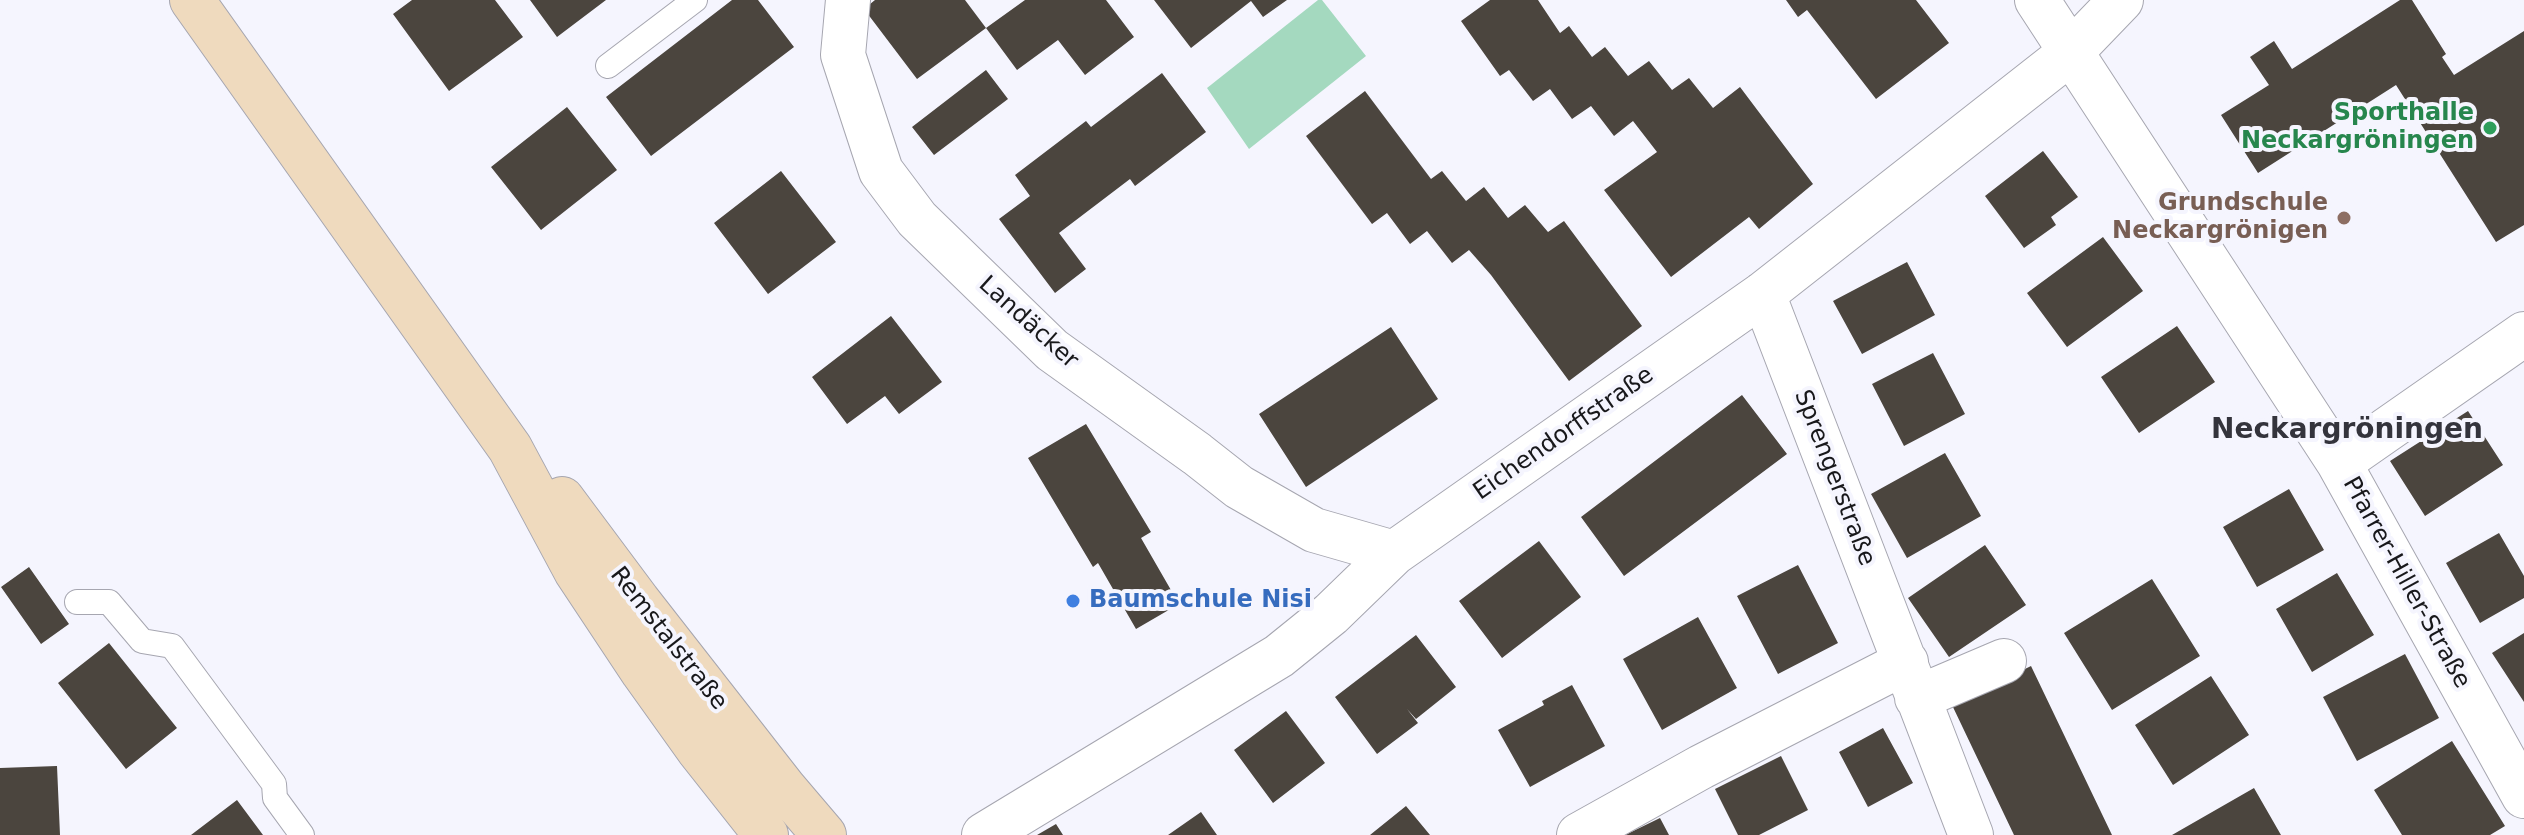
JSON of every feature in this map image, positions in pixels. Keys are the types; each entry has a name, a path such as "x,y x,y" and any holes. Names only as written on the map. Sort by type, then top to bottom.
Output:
{"main road":[{"path":"192,0 510,448 576,571 643,672 698,749 766,835"},
{"name":"Remstalstraße","path":"510,448 537,465 638,601 824,835"}],"street":[{"name":"Landäcker","path":"848,0 843,55 881,171 917,219 1052,350 1239,487 1314,530 1394,553"},
{"path":"2037,0 2070,53"},
{"name":"Eichendorffstraße","path":"984,835 1279,656 1331,614 1394,553 1763,294 2070,53 2121,0"},
{"name":"Pfarrer-Hiller-Straße","path":"2070,53 2339,463 2524,796"},
{"name":"Sprengerstraße","path":"1763,294 1971,835"},
{"path":"2339,463 2524,334"},
{"path":"1579,835 1701,767 1911,680 2004,661"}],"lane":[{"path":"608,66 695,0"},
{"path":"77,602 109,602 142,641 172,646 274,784 275,798 302,835"}],"green space":[{"path":"1318,0 1322,0 1366,56 1249,149 1207,88"}],"building":[{"path":"412,0 495,0 523,37 449,91 393,14"},
{"path":"530,0 606,0 557,37"},
{"path":"732,0 758,0 794,47 651,156 606,97"},
{"path":"875,0 965,0 986,28 917,79 864,9"},
{"path":"1025,0 1106,0 1134,37 1085,75 1058,40 1017,70 986,28"},
{"path":"1154,0 1287,0 1263,17 1251,1 1191,48"},
{"path":"1490,0 1538,0 1560,33 1569,26 1592,57 1605,47 1628,76 1649,61 1672,90 1689,78 1713,108 1740,87 1813,184 1759,229 1749,217 1671,277 1604,190 1657,152 1633,121 1614,136 1591,106 1572,119 1550,89 1533,101 1509,70 1500,76 1461,21"},
{"path":"1786,0 1916,0 1949,43 1876,99 1807,10 1798,17"},
{"path":"2400,0 2412,0 2446,54 2442,57 2454,75 2524,31 2524,225 2496,242 2396,85 2258,173 2221,115 2269,85 2250,57 2274,41 2292,69"},
{"path":"986,70 1008,99 934,155 912,127"},
{"path":"1162,73 1206,132 1135,186 1130,179 1059,233 1086,269 1055,293 999,219 1030,196 1015,175 1086,121 1091,127"},
{"path":"1365,91 1431,179 1442,171 1466,201 1484,187 1508,218 1525,205 1548,232 1564,221 1642,326 1569,381 1469,250 1452,263 1427,231 1410,244 1387,213 1372,224 1306,136"},
{"path":"567,107 617,170 541,230 491,167"},
{"path":"2043,151 2078,197 2051,217 2056,225 2024,248 1985,196"},
{"path":"781,171 836,242 768,294 714,223"},
{"path":"2103,237 2143,291 2067,347 2027,293"},
{"path":"1907,262 1935,315 1862,354 1833,301"},
{"path":"891,316 942,382 899,414 885,396 847,424 812,377"},
{"path":"2177,326 2215,382 2139,433 2101,377"},
{"path":"1391,327 1438,399 1306,487 1259,414"},
{"path":"1933,353 1965,414 1904,446 1872,384"},
{"path":"1742,395 1787,454 1624,576 1581,517"},
{"path":"2468,411 2503,465 2425,516 2390,461"},
{"path":"1086,424 1151,532 1141,538 1179,604 1136,629 1098,563 1093,567 1028,458"},
{"path":"1945,453 1981,516 1907,558 1871,494"},
{"path":"2289,489 2324,550 2257,587 2223,527"},
{"path":"2499,533 2524,576 2524,598 2480,623 2446,563"},
{"path":"1539,541 1581,597 1502,658 1459,601"},
{"path":"1985,545 2026,605 1949,657 1908,598"},
{"path":"1798,565 1838,643 1778,674 1737,596"},
{"path":"29,567 69,624 41,644 1,587"},
{"path":"2337,573 2374,635 2312,672 2276,609"},
{"path":"2152,579 2200,656 2112,710 2064,633"},
{"path":"1698,617 1737,688 1662,730 1623,659"},
{"path":"2524,633 2524,702 2492,653"},
{"path":"1416,635 1456,687 1416,719 1407,709 1418,723 1377,754 1335,697"},
{"path":"109,643 177,728 126,769 58,683"},
{"path":"2405,654 2439,718 2357,761 2323,697"},
{"path":"2031,666 2112,835 2014,835 1952,705"},
{"path":"2211,676 2249,735 2173,785 2135,725"},
{"path":"1572,685 1605,746 1530,787 1498,730 1544,705 1542,701"},
{"path":"1286,711 1325,763 1273,803 1234,750"},
{"path":"1883,728 1913,783 1868,807 1839,752"},
{"path":"2452,741 2505,826 2490,835 2402,835 2374,790"},
{"path":"1781,756 1808,810 1759,835 1738,835 1715,789"},
{"path":"57,766 60,835 0,835 0,768"},
{"path":"2254,788 2281,835 2172,835"},
{"path":"237,800 263,835 191,835"},
{"path":"1406,806 1430,835 1370,835"},
{"path":"1201,812 1217,835 1168,835"},
{"path":"1660,818 1669,835 1625,835"},
{"path":"1056,824 1063,835 1037,835"}],"place":[{"name":"Sporthalle Neckargröningen","path":"2490,128"},
{"name":"Grundschule Neckargrönigen","path":"2344,218"},
{"name":"Baumschule Nisi","path":"1073,601"}],"district":[{"name":"Neckargröningen","path":"2347,431"}]}
